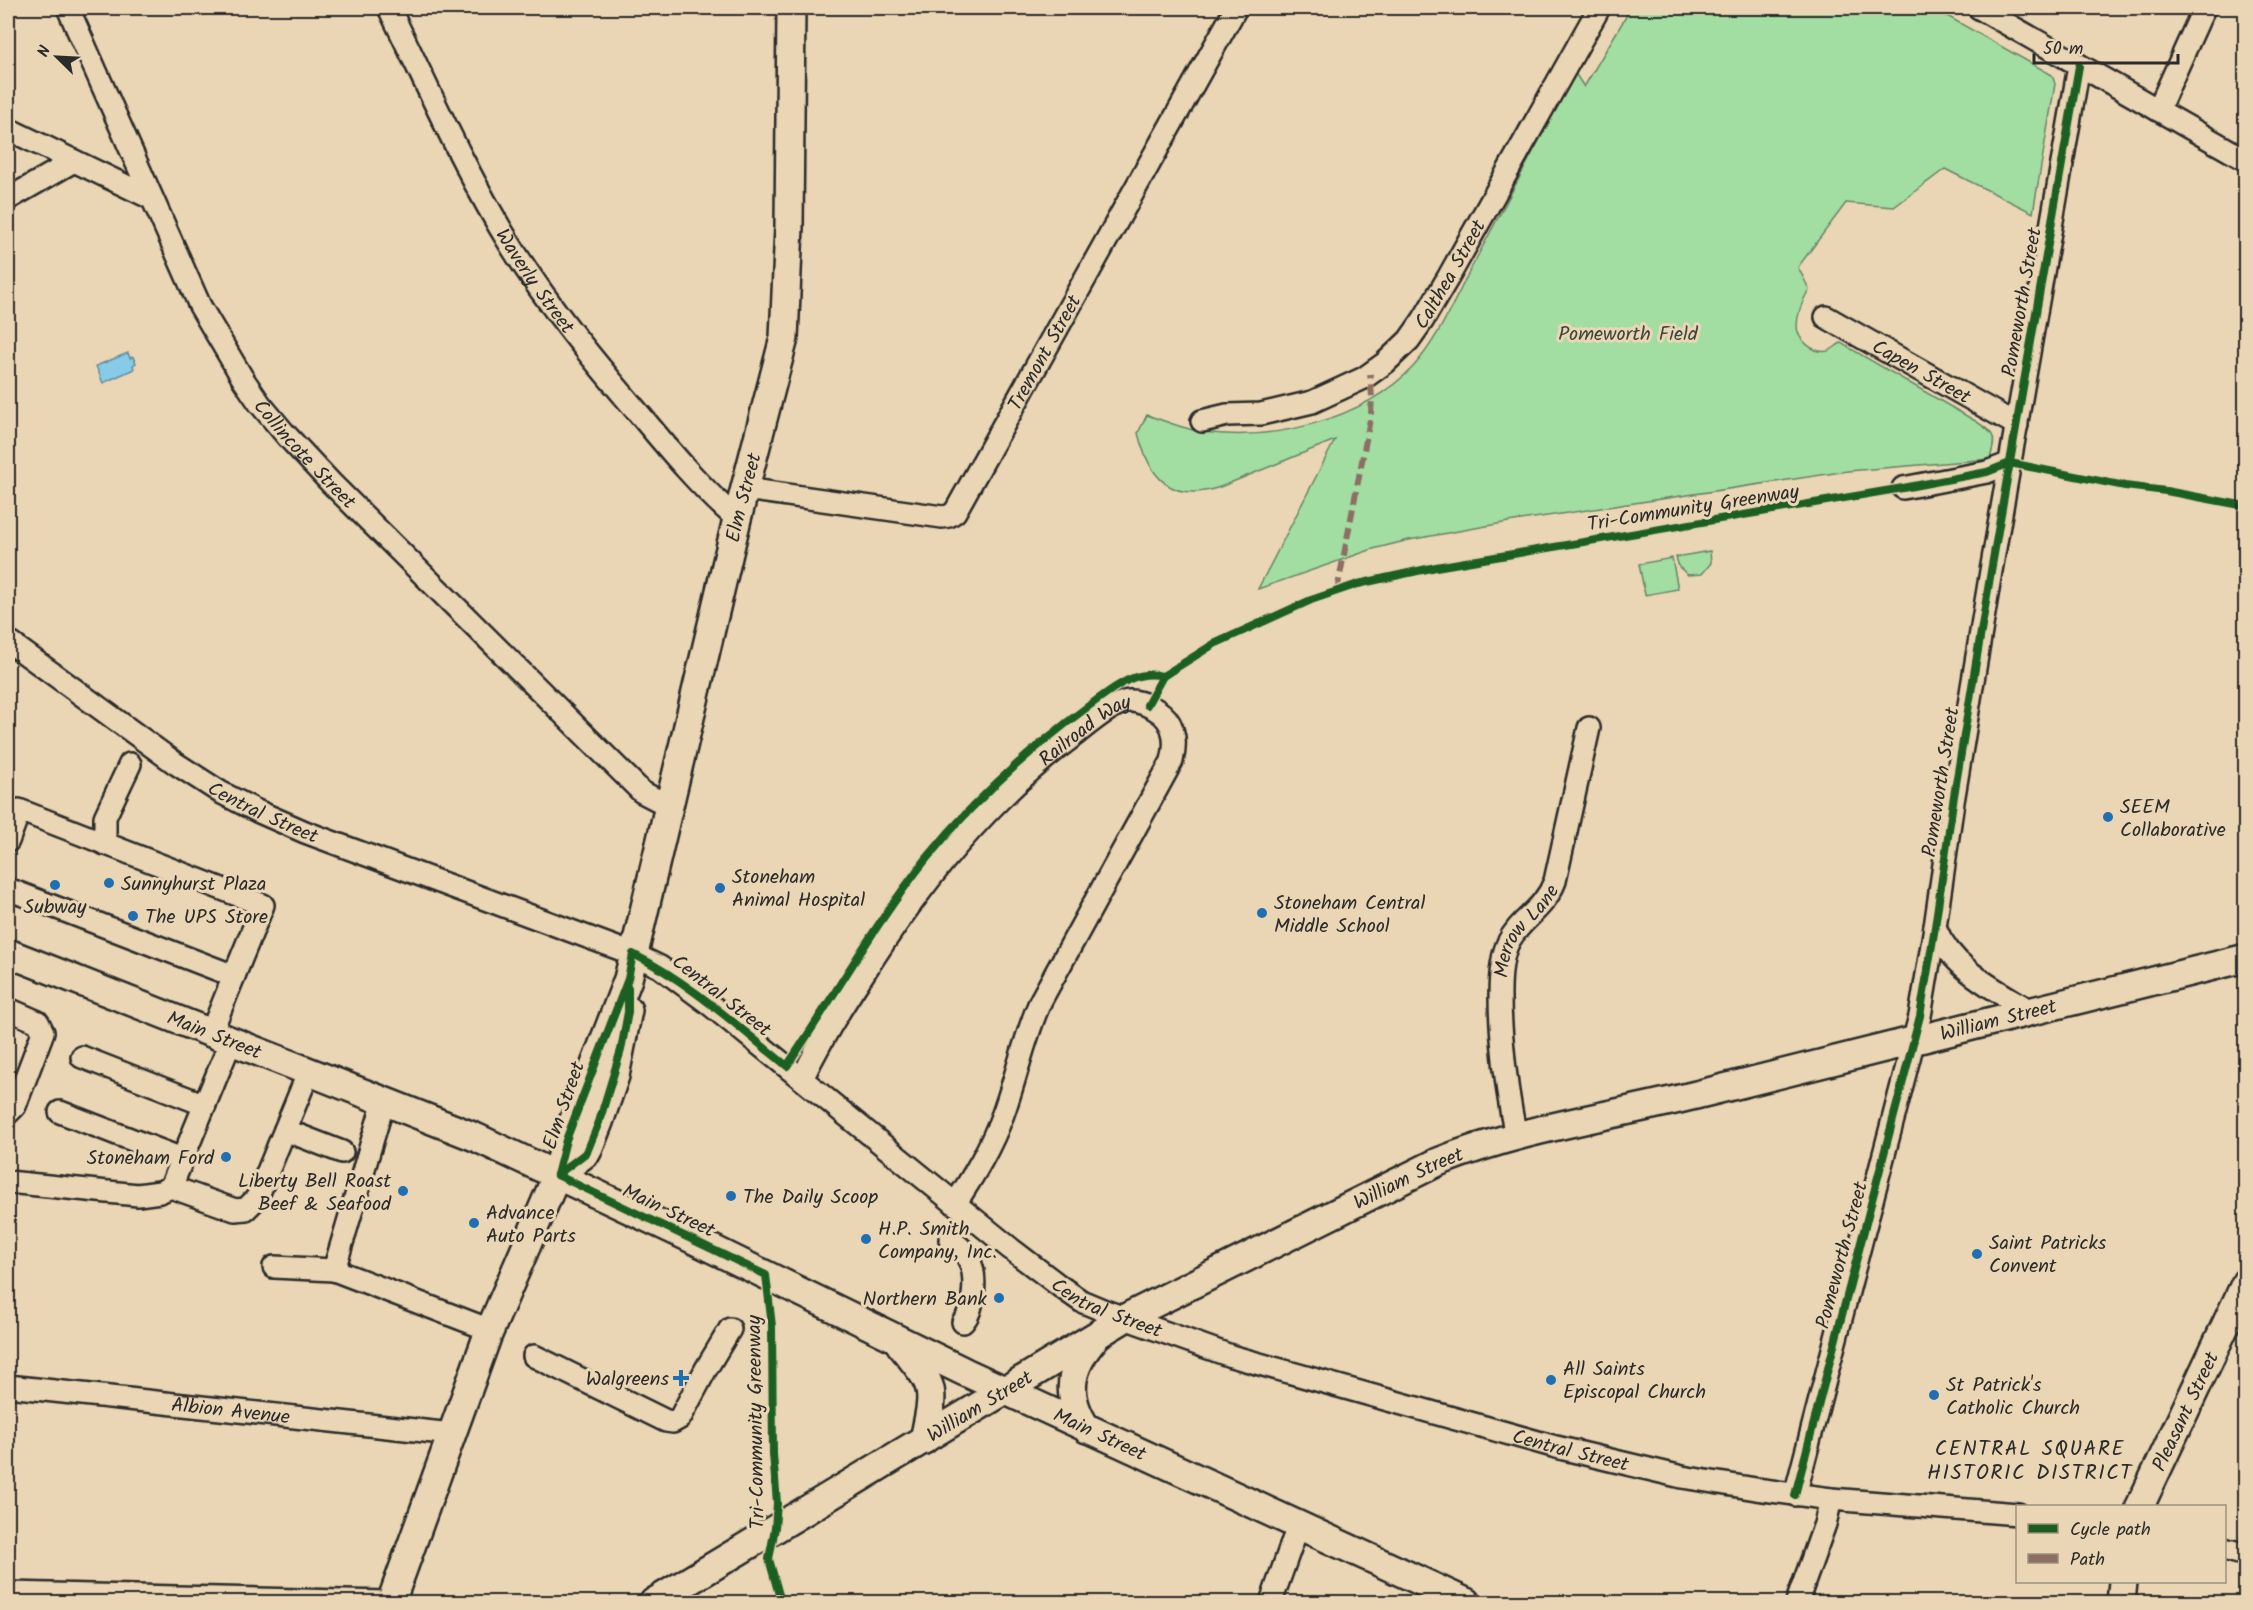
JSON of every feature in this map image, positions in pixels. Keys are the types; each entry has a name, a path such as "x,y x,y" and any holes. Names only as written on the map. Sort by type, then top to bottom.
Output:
{"main road":[{"name":"Elm Street","path":"389,1602 490,1330 557,1175 566,1140 630,966 737,519 784,338 789,248 790,8"},
{"name":"Main Street","path":"8,953 475,1137 895,1339 1466,1602"},
{"name":"William Street","path":"654,1602 1125,1318 1438,1162 1516,1136 1700,1094 2029,1010 2246,958"},
{"name":"Pleasant Street","path":"2140,1505 2246,1282"},
{"path":"1087,1429 1074,1407 1072,1387 1079,1360 1098,1334"},
{"path":"895,1339 925,1376 931,1390 931,1405 924,1440"},
{"path":"2121,1602 2124,1583"}],"street":[{"name":"Collincote Street","path":"68,8 200,306 243,379 274,421 331,483 642,792 669,806"},
{"name":"Waverly Street","path":"389,8 486,204 546,300 583,349 667,447 712,497 737,519"},
{"name":"Tremont Street","path":"745,489 942,517 950,516 955,512 1236,8"},
{"name":"Calthea Street","path":"1202,421 1227,415 1261,414 1312,402 1364,378 1386,363 1409,340 1444,285 1599,8"},
{"path":"1978,8 2246,160"},
{"path":"2158,110 2204,8"},
{"name":"Pomeworth Street","path":"1795,1495 1914,1039 1935,927 1953,802 2016,425 2079,66"},
{"path":"8,129 151,198"},
{"path":"8,199 74,161"},
{"name":"Capen Street","path":"1826,316 2016,425"},
{"path":"1903,488 1987,471 2010,463"},
{"name":"Central Street","path":"8,641 175,763 220,792 247,806 630,966 660,967 684,983 955,1204 1081,1301 1232,1356 1556,1447 1682,1477 1795,1495 2016,1514"},
{"name":"Railroad Way","path":"802,1079 819,1046 889,933 959,842 996,803 1060,746 1119,704 1131,700 1159,712 1168,721 1173,733 1175,746 1172,761 1041,1000 1028,1028 993,1140 980,1166 955,1204"},
{"name":"Merrow Lane","path":"1516,1136 1509,1104 1500,1006 1502,961 1512,936 1545,902 1556,881 1589,728"},
{"path":"105,844 105,817 130,764"},
{"path":"8,841 12,816 19,810 263,905 234,976 205,1105 171,1186 160,1192 138,1195 8,1182"},
{"path":"8,889 234,976"},
{"path":"1935,927 1944,945 1970,972 2029,1010"},
{"path":"8,1009 38,1022 43,1032 14,1108 8,1113"},
{"path":"82,1057 205,1105"},
{"path":"171,1186 235,1210 246,1209 257,1198 309,1071"},
{"path":"334,1270 384,1101"},
{"path":"60,1112 182,1159"},
{"path":"285,1130 342,1152"},
{"path":"951,1240 967,1271 968,1284 963,1322"},
{"path":"274,1267 334,1270 490,1330"},
{"path":"534,1356 666,1421 673,1422 682,1416 730,1329"},
{"name":"Albion Avenue","path":"8,1386 452,1434"},
{"path":"1797,1602 1832,1499"},
{"path":"1271,1602 1298,1526"},
{"path":"2226,1550 2246,1555"},
{"path":"8,1593 389,1602"}],"green space":[{"name":"Pomeworth Field","path":"1631,8 1933,8 2052,75 2055,84 2033,213 1945,169 1894,207 1846,203 1798,267 1809,289 1797,321 1800,336 1807,345 1823,351 1830,350 1841,343 1977,422 1993,437 1990,459 1848,471 1514,521 1409,540 1373,549 1258,589 1335,440 1220,487 1188,492 1175,489 1165,483 1149,462 1138,433 1147,415 1203,432 1259,434 1316,423 1369,401 1392,385 1413,367 1439,330 1575,73 1584,87"},
{"path":"1710,551 1711,563 1702,574 1688,575 1679,567 1676,557"},
{"path":"1672,558 1678,589 1645,595 1639,564"}],"water":[{"path":"128,353 136,363 133,365 134,369 103,383 96,366"}],"marked path":[{"path":"1337,591 1371,414 1370,374"}],"cycle path":[{"path":"1795,1495 1920,1016 1991,571 2079,66"},
{"name":"Tri-Community Greenway","path":"1147,705 1163,676 1214,644 1311,600 1358,584 1436,567 1903,488 1987,472 2010,463 2125,486 2246,506"},
{"path":"557,1175 566,1140 628,979 633,954 694,991 787,1066 872,934 908,883 945,837 982,797 1064,725 1113,689 1142,675 1163,676"},
{"path":"557,1175 587,1152 599,1122 621,1050 628,1012 628,988"},
{"name":"Tri-Community Greenway","path":"557,1175 766,1275 772,1326 773,1454 777,1503 769,1559 781,1602"}],"place":[{"name":"SEEM Collaborative","path":"2108,817"},
{"name":"Sunnyhurst Plaza","path":"109,883"},
{"name":"Subway","path":"55,885"},
{"name":"Stoneham Animal Hospital","path":"720,888"},
{"name":"Stoneham Central Middle School","path":"1262,913"},
{"name":"The UPS Store","path":"133,916"},
{"name":"Stoneham Ford","path":"226,1157"},
{"name":"Liberty Bell Roast Beef & Seafood","path":"403,1191"},
{"name":"The Daily Scoop","path":"731,1196"},
{"name":"Advance Auto Parts","path":"474,1223"},
{"name":"H.P. Smith Company, Inc.","path":"866,1239"},
{"name":"Saint Patricks Convent","path":"1977,1254"},
{"name":"Northern Bank","path":"999,1298"},
{"name":"Walgreens","path":"681,1378"},
{"name":"All Saints Episcopal Church","path":"1551,1380"},
{"name":"St Patrick's Catholic Church","path":"1934,1395"}],"district":[{"name":"CENTRAL SQUARE HISTORIC DISTRICT","path":"2030,1460"}]}
